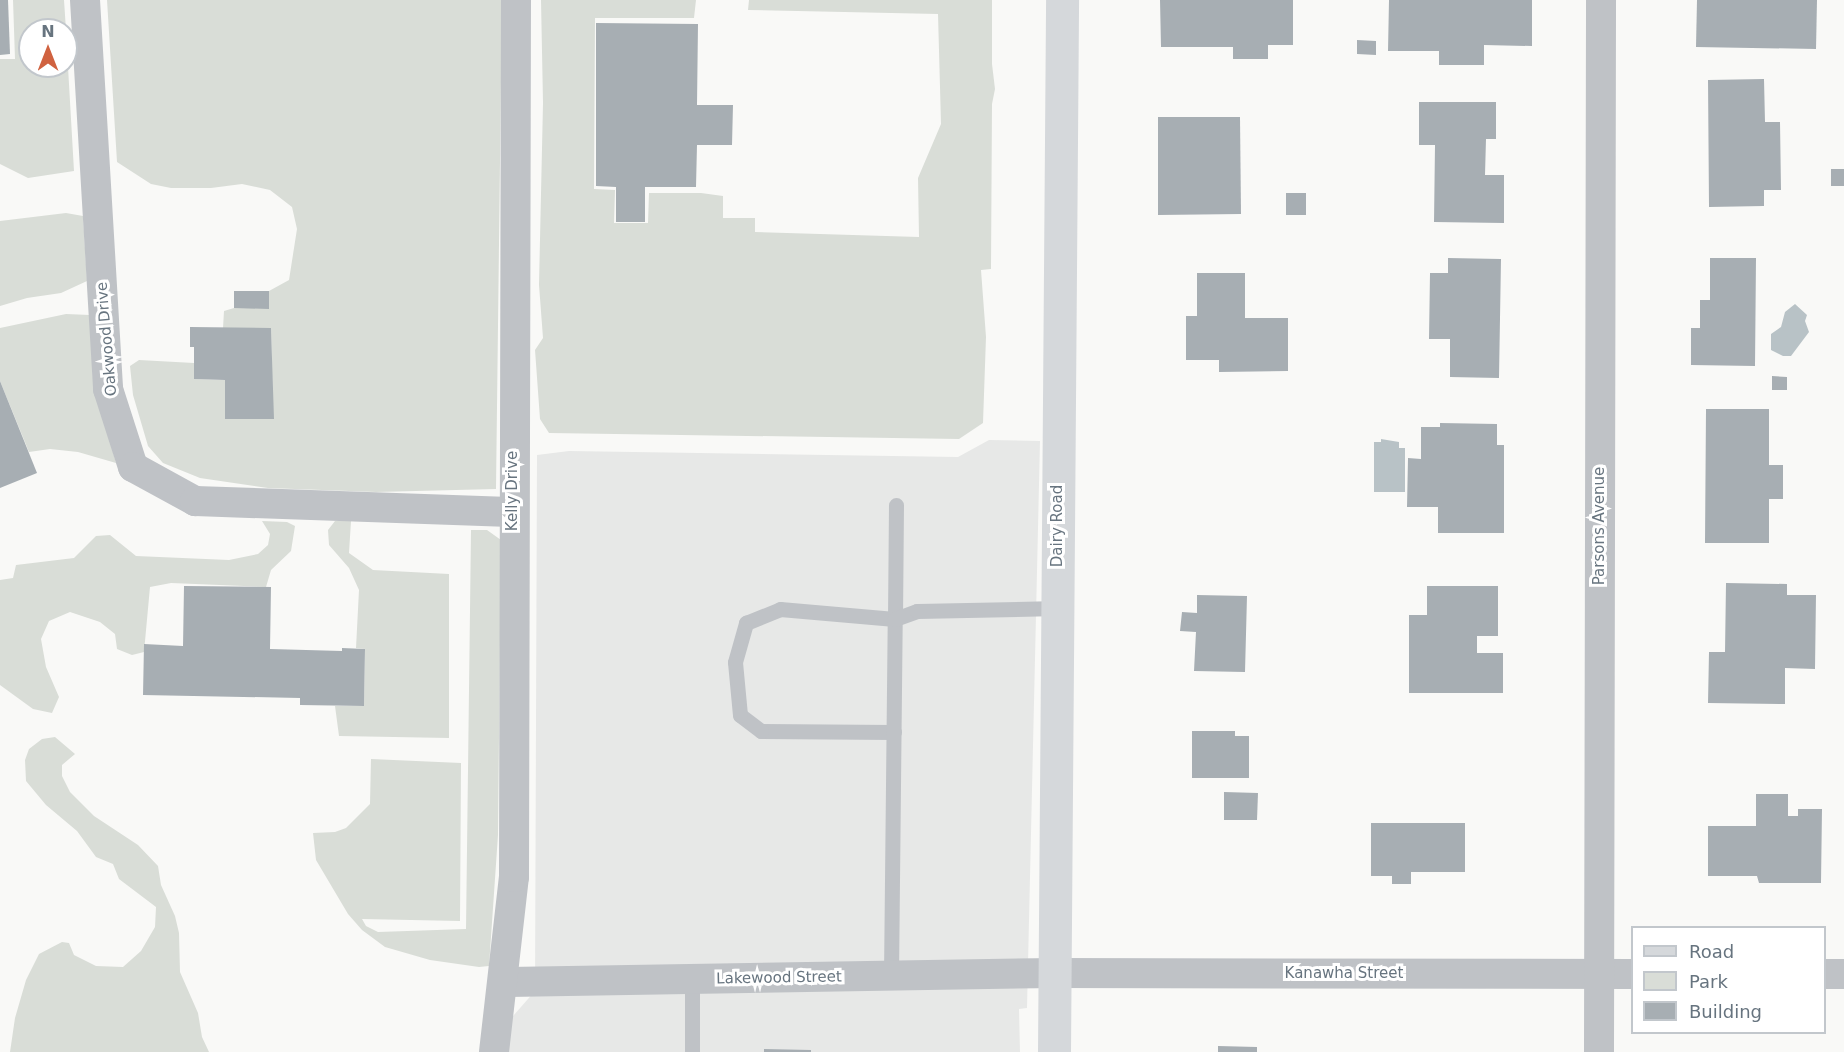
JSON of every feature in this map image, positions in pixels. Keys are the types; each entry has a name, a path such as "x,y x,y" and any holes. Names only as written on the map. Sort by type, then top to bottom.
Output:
{"street":[{"name":"Oakwood Drive","path":"85,0 108,389 133,467 195,501 513,512"},
{"name":"Kelly Drive","path":"494,1052 496,1020 504,982 514,878 513,512 516,0"},
{"name":"Dairy Road","path":"1054,1052 1062,0"},
{"name":"Parsons Avenue","path":"1599,1052 1601,0"},
{"name":"Kanawha Street","path":"1055,973 1631,974"},
{"name":"Lakewood Street","path":"504,982 1055,973"},
{"path":"1826,974 1844,974"}],"lane":[{"path":"891,976 896,505"},
{"path":"894,732 761,731 740,715 735,662 746,623 780,609 895,620 917,611 1058,608"},
{"path":"692,979 692,1052"}],"shaded area":[{"path":"1795,304 1807,315 1805,321 1809,332 1791,356 1783,356 1771,350 1771,334 1781,327 1785,312"},
{"path":"1381,439 1399,442 1399,448 1405,448 1405,492 1374,492 1374,442 1381,442"},
{"path":"989,440 1040,441 1027,1008 1019,1009 1020,1052 495,1052 499,1032 535,991 537,455 569,451 958,457"}],"green space":[{"path":"13,0 64,0 65,18 18,18 18,78 69,78 74,171 28,178 0,164 0,59 15,59"},
{"path":"107,0 502,0 496,489 376,492 268,488 200,478 163,463 148,446 133,395 130,366 139,360 194,363 194,379 225,380 225,419 273,419 271,328 223,328 224,311 234,308 269,308 269,291 289,280 297,229 292,207 270,190 242,184 211,188 171,188 151,184 117,162"},
{"path":"541,0 696,0 694,18 595,18 594,189 615,190 614,223 648,223 649,193 701,193 723,196 723,218 755,218 755,232 919,237 918,178 941,124 938,14 748,10 749,0 992,0 992,64 995,89 992,104 991,269 981,270 986,337 983,423 959,439 549,433 540,419 535,350 543,338 539,285 543,103"},
{"path":"66,213 83,216 87,281 61,293 27,298 0,306 0,221"},
{"path":"66,314 90,315 93,379 116,463 78,452 50,449 29,452 0,381 0,328"},
{"path":"262,521 287,522 295,526 291,551 271,570 266,587 171,583 150,587 144,652 132,655 117,649 115,634 100,622 70,612 49,621 41,639 46,667 59,697 52,713 33,709 0,685 0,580 13,578 16,565 74,558 96,536 110,535 136,556 229,560 258,554 268,545 270,534"},
{"path":"335,521 351,521 349,553 373,570 449,574 449,738 339,736 335,706 364,706 365,649 356,648 359,590 349,568 329,545 328,530"},
{"path":"471,530 487,530 501,540 498,835 489,966 479,967 430,960 385,947 362,930 348,914 316,860 313,833 335,832 346,828 370,804 371,759 461,763 460,921 362,919 366,926 378,932 466,929"},
{"path":"55,737 75,754 62,765 62,776 70,792 94,816 138,845 158,866 161,885 175,916 179,933 180,972 198,1013 202,1037 209,1052 10,1052 15,1018 26,980 39,954 62,942 69,943 74,955 96,966 123,967 141,951 155,927 156,907 119,879 113,864 96,857 77,831 46,805 26,781 25,760 29,749 42,739"}],"building":[{"path":"0,0 8,0 10,54 0,55"},
{"path":"1160,0 1293,0 1293,45 1268,45 1268,59 1233,59 1233,47 1161,47"},
{"path":"1389,0 1532,0 1532,46 1484,45 1484,65 1439,65 1439,51 1388,51"},
{"path":"1697,0 1817,0 1816,49 1696,47"},
{"path":"596,23 698,24 697,105 733,105 732,145 697,145 696,187 645,187 645,222 616,222 616,187 596,186"},
{"path":"1357,40 1376,41 1376,55 1357,54"},
{"path":"1764,79 1765,122 1780,122 1781,190 1764,190 1764,206 1709,207 1708,80"},
{"path":"1419,102 1496,102 1496,139 1486,139 1485,175 1504,175 1504,223 1434,222 1435,145 1419,145"},
{"path":"1158,117 1240,117 1241,214 1158,215"},
{"path":"1831,169 1844,169 1844,186 1831,186"},
{"path":"1286,193 1306,193 1306,215 1286,215"},
{"path":"1448,258 1501,259 1499,378 1450,377 1450,339 1429,339 1430,273 1448,273"},
{"path":"1710,258 1756,258 1755,366 1691,365 1691,328 1700,328 1700,300 1710,300"},
{"path":"1197,273 1245,273 1245,318 1288,318 1288,371 1219,372 1219,360 1186,360 1186,316 1197,316"},
{"path":"234,291 269,291 269,309 234,308"},
{"path":"190,327 271,328 274,419 225,419 225,380 194,379 194,347 190,347"},
{"path":"1772,376 1787,377 1787,390 1772,390"},
{"path":"0,381 37,473 0,488"},
{"path":"1706,409 1769,409 1769,465 1783,465 1783,499 1769,499 1769,543 1705,543"},
{"path":"1440,423 1497,424 1497,445 1504,445 1504,533 1438,533 1438,507 1407,507 1408,458 1421,459 1421,427 1440,427"},
{"path":"1726,583 1787,584 1787,595 1816,595 1815,669 1785,668 1785,704 1708,703 1709,652 1725,652"},
{"path":"184,586 271,587 270,649 342,651 342,648 365,649 364,706 300,705 300,698 143,695 144,644 183,646"},
{"path":"1427,586 1498,586 1498,636 1477,636 1477,653 1503,653 1503,693 1409,693 1409,615 1427,615"},
{"path":"1197,595 1247,596 1245,672 1194,671 1196,632 1180,631 1182,612 1197,613"},
{"path":"1192,731 1235,731 1235,736 1249,736 1249,778 1192,778"},
{"path":"1224,792 1258,793 1257,820 1224,820"},
{"path":"1756,794 1788,794 1788,816 1798,816 1798,809 1822,809 1821,883 1759,883 1757,876 1708,876 1708,826 1756,826"},
{"path":"1371,823 1465,823 1465,872 1411,872 1411,884 1392,884 1392,876 1371,876"},
{"path":"1218,1046 1257,1047 1257,1052 1218,1052"},
{"path":"764,1049 811,1050 811,1052 764,1052"}]}
